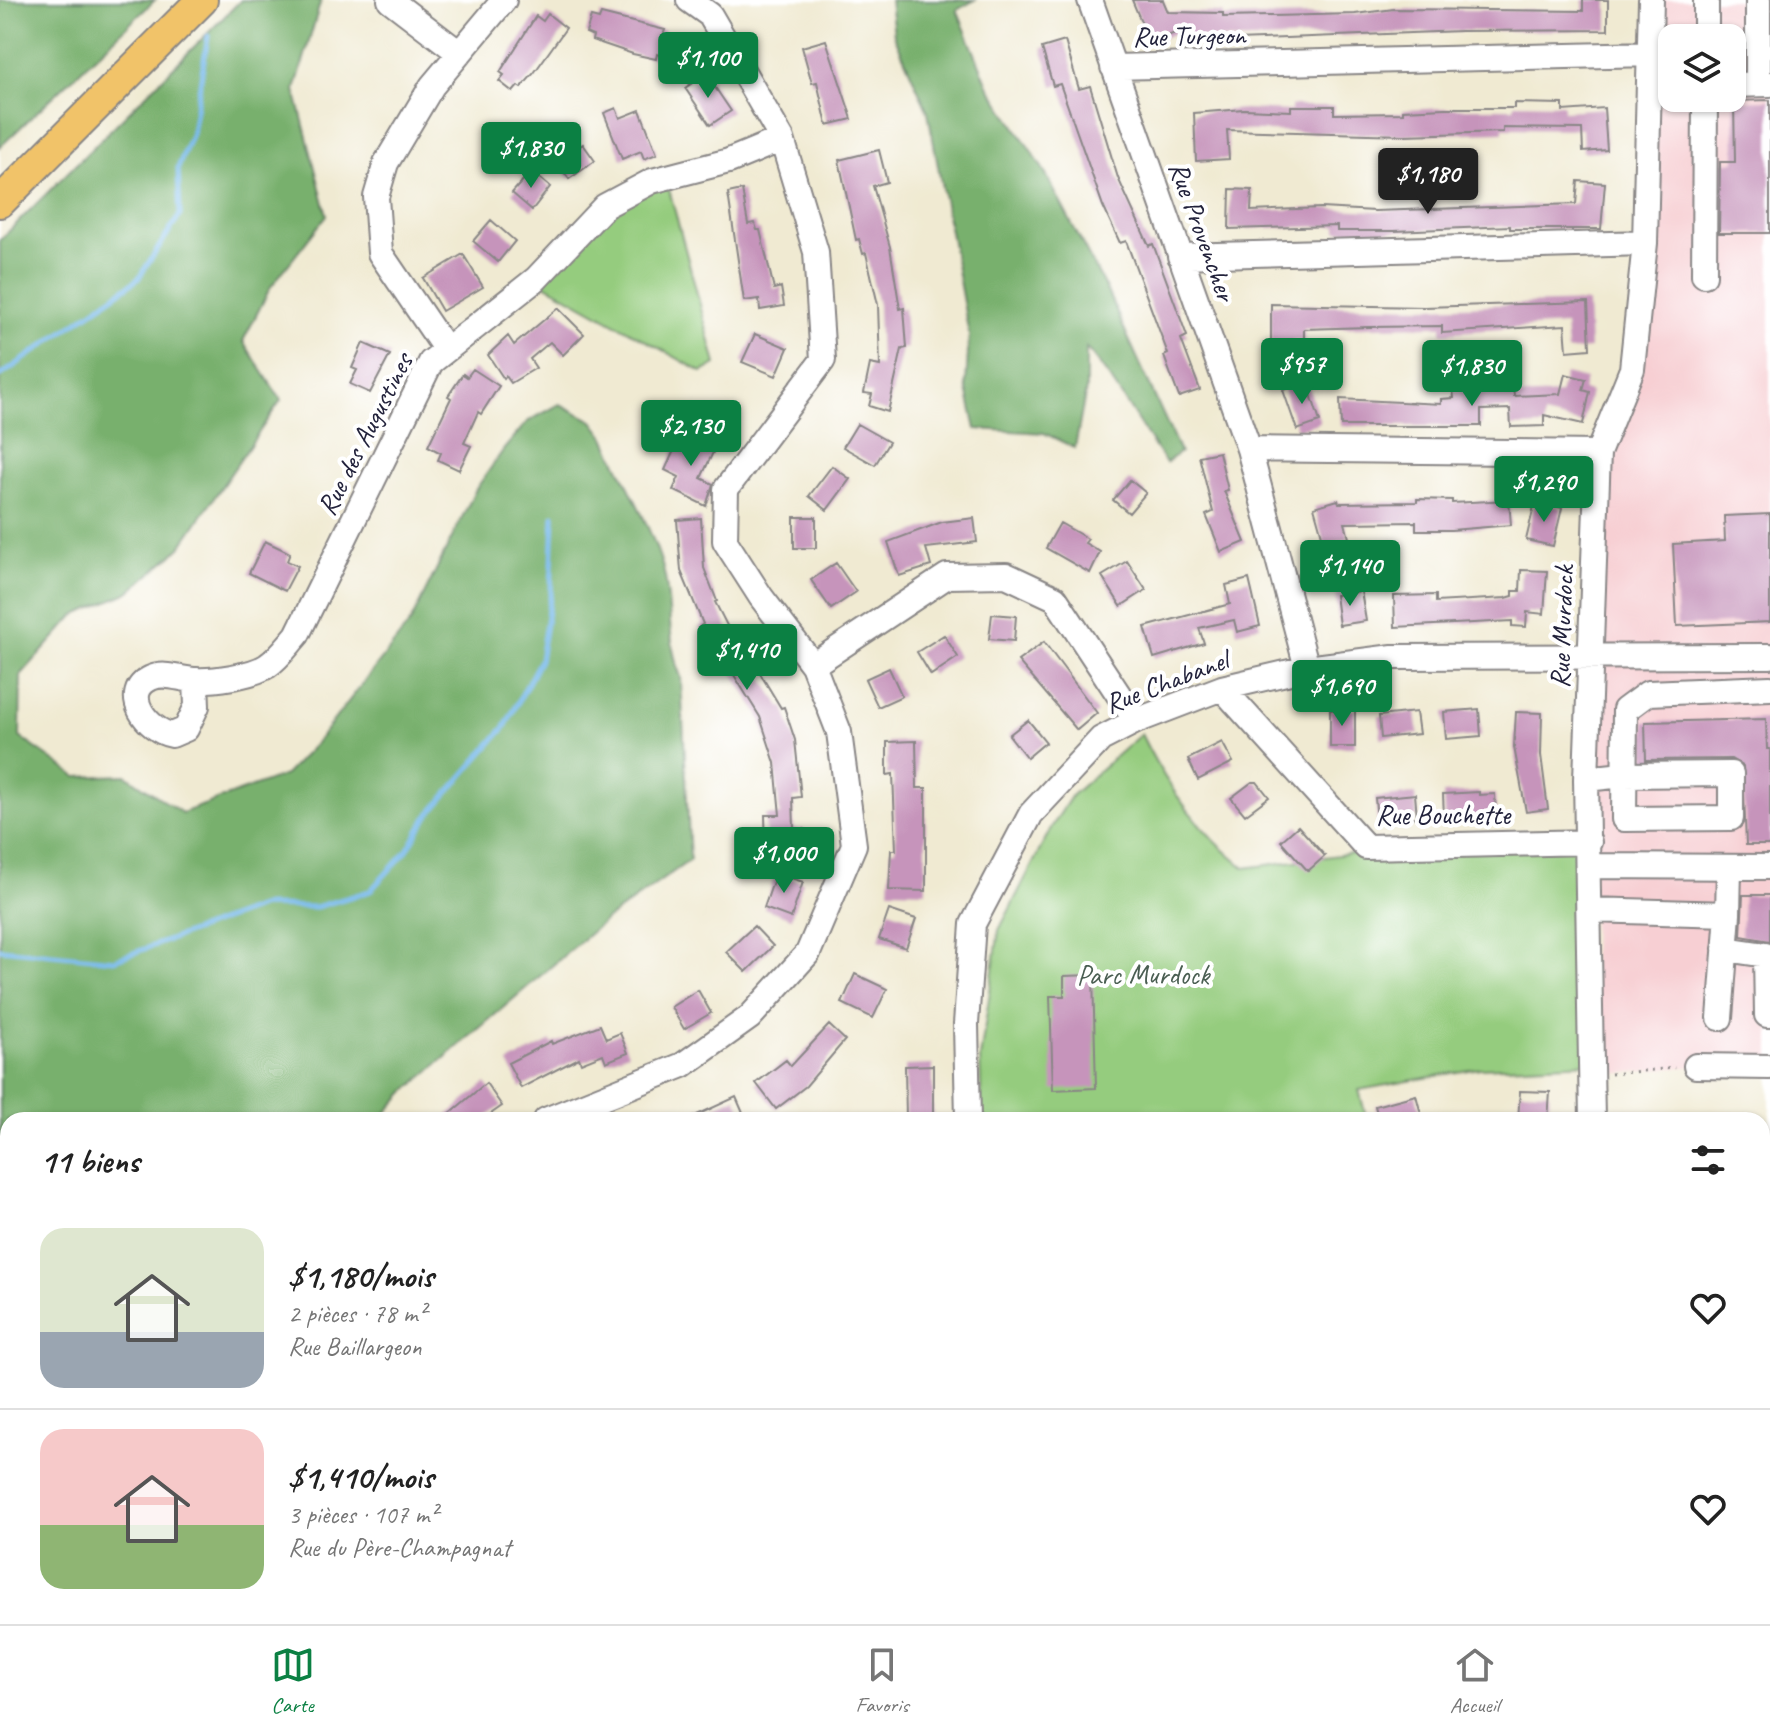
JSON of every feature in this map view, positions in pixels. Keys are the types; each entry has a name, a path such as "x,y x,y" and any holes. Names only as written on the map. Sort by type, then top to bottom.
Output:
{"main road":[{"path":"0,202 202,0"}],"street":[{"path":"390,0 458,52"},
{"path":"446,350 380,253 376,197 386,163 432,86 504,0"},
{"path":"566,1112 683,1065 750,1017 808,953 854,845 839,732 813,665 761,597 725,541 726,489 823,360 816,252 782,139 710,15 689,0"},
{"name":"Rue Provencher","path":"1090,0 1249,449 1307,668"},
{"name":"Rue Murdock","path":"1592,1112 1586,779 1598,453 1632,369 1645,243 1651,0"},
{"path":"1706,0 1706,24"},
{"path":"1758,0 1764,84"},
{"name":"Rue Turgeon","path":"1113,67 1650,54"},
{"path":"1647,85 1658,85"},
{"path":"1704,275 1705,112"},
{"name":"Rue des Augustines","path":"196,680 265,667 297,635 431,362 536,279 605,206 652,181 729,161 782,139"},
{"path":"1180,256 1645,243"},
{"path":"1249,449 1598,453"},
{"path":"813,665 947,576 1006,575 1055,598 1136,721"},
{"name":"Rue Chabanel","path":"968,1112 966,1024 973,924 1031,814 1101,739 1136,721 1222,688 1307,668 1393,657 1770,656"},
{"path":"1648,693 1651,658"},
{"name":"Rue Bouchette","path":"1222,688 1366,847 1589,842"},
{"path":"1586,779 1623,775 1731,774 1731,818 1624,819 1623,775 1625,710 1648,693 1770,688"},
{"path":"1589,866 1770,867"},
{"path":"1720,1018 1729,867"},
{"path":"1590,910 1728,914"},
{"path":"1725,949 1766,955 1767,1015 1770,1015"},
{"path":"1696,1066 1770,1067"}],"path":[{"path":"1591,1076 1696,1066"}],"shaded area":[{"path":"1651,0 1770,0 1770,1067 1696,1066 1591,1076 1598,453 1632,369"}],"green space":[{"path":"0,0 155,0 0,147"},
{"path":"241,0 321,0 295,90 327,215 270,288 243,341 281,400 179,549 129,592 74,616 21,675 20,737 77,777 126,775 182,813 285,775 315,744 410,623 476,489 504,449 527,422 560,404 593,421 605,437 644,518 663,568 673,650 681,677 690,860 603,922 405,1092 387,1112 0,1112 0,240"},
{"path":"890,0 975,0 957,10 988,85 1043,169 1106,289 1180,452 1166,463 1108,375 1086,348 1086,389 1075,448 1044,433 976,429 966,385 969,335 928,112 894,35"},
{"path":"666,178 716,364 702,372 536,279 605,206"},
{"name":"Parc Murdock","path":"1141,734 1161,772 1186,807 1213,839 1245,868 1404,846 1580,841 1590,1063 1480,1068 1359,1090 1365,1112 982,1112 980,1058 999,930 1051,828 1072,795"}],"building":[{"path":"1132,0 1163,0 1168,12 1223,13 1223,17 1355,14 1394,9 1583,11 1583,0 1608,0 1608,30 1461,31 1237,40 1185,37 1185,29 1150,43"},
{"path":"548,14 566,28 534,73 521,88 518,86 513,92 499,81 504,75 500,72 536,16 543,21"},
{"path":"601,14 665,30 662,38 671,40 666,57 657,54 656,59 633,54 592,40 593,36 586,33 591,17 599,19"},
{"path":"826,40 852,119 827,125 817,82 812,83 802,47"},
{"path":"1065,41 1079,89 1090,86 1118,178 1149,246 1153,244 1187,336 1181,339 1200,390 1179,397 1164,356 1168,354 1126,241 1120,243 1103,206 1060,84 1053,86 1042,48"},
{"path":"706,74 731,111 710,125 685,88"},
{"path":"1770,100 1770,233 1719,233 1720,162 1735,162 1734,112 1746,112 1746,101"},
{"path":"1514,103 1563,104 1563,111 1604,108 1607,150 1583,152 1582,129 1503,128 1503,132 1404,135 1227,130 1229,159 1196,161 1194,113 1244,109 1291,111 1291,106 1334,106 1334,114 1403,113 1403,110 1445,108 1514,108"},
{"path":"616,108 620,118 640,110 657,154 644,159 641,151 622,159 604,113"},
{"path":"583,144 595,161 569,179 557,162"},
{"path":"879,150 887,182 873,186 890,247 900,309 904,308 907,348 902,349 888,412 869,406 872,394 864,393 870,364 880,366 878,305 866,253 863,254 859,239 856,240 839,160"},
{"path":"531,171 550,187 532,210 512,193"},
{"path":"1578,181 1605,183 1601,229 1510,229 1510,226 1337,231 1337,226 1229,229 1230,189 1252,190 1251,211 1321,208 1375,211 1576,204"},
{"path":"742,190 748,224 755,223 757,230 760,230 774,289 781,287 784,306 760,310 759,299 744,301 728,193"},
{"path":"491,220 515,241 498,262 473,241"},
{"path":"463,254 483,287 442,311 423,278"},
{"path":"1588,302 1590,349 1567,351 1565,325 1442,333 1442,326 1369,327 1304,329 1304,341 1292,341 1292,353 1271,354 1271,304 1424,307"},
{"path":"558,308 584,334 563,355 550,342 530,359 536,368 511,383 506,376 504,379 488,355 508,336 514,345"},
{"path":"755,334 788,348 776,376 742,362"},
{"path":"363,343 390,355 370,393 350,384 357,370 352,368"},
{"path":"473,369 499,386 481,414 478,412 464,443 471,446 459,470 438,460 441,453 428,446 451,398 448,396 463,374 467,377"},
{"path":"1565,374 1586,379 1583,390 1590,392 1583,424 1544,415 1544,426 1511,427 1510,409 1481,410 1481,426 1341,426 1340,399 1441,404 1441,399 1454,398 1453,390 1496,390 1496,386 1513,386 1514,396 1560,394"},
{"path":"1307,382 1320,422 1297,430 1283,390"},
{"path":"857,424 889,442 875,465 843,447"},
{"path":"682,433 715,448 701,478 713,484 706,506 673,490 679,477 665,470"},
{"path":"1219,452 1228,490 1224,491 1245,542 1221,552 1206,515 1213,512 1199,456"},
{"path":"832,466 850,479 827,510 809,496"},
{"path":"1130,480 1146,493 1129,513 1113,500"},
{"path":"1417,499 1452,500 1452,503 1509,500 1511,525 1416,530 1416,522 1345,523 1349,538 1325,546 1314,507 1338,500 1339,503 1417,502"},
{"path":"1535,502 1562,508 1553,546 1526,540"},
{"path":"1770,514 1770,622 1677,626 1673,544 1725,541 1724,516"},
{"path":"794,517 816,517 816,548 794,548"},
{"path":"701,518 704,568 715,602 749,669 755,665 781,708 784,707 795,740 801,797 793,798 794,829 804,829 804,857 777,857 777,848 766,848 765,815 780,815 775,763 760,717 724,659 717,662 699,627 703,624 681,571 677,520"},
{"path":"974,518 977,542 926,548 931,566 899,576 888,542 942,522"},
{"path":"1060,523 1088,539 1085,543 1100,552 1090,573 1046,548"},
{"path":"265,541 290,553 287,561 298,566 285,591 249,573"},
{"path":"1127,561 1146,590 1121,606 1102,576"},
{"path":"836,563 856,592 831,609 811,580"},
{"path":"1521,570 1547,571 1544,614 1527,612 1526,627 1512,626 1512,621 1395,627 1394,596 1436,595 1436,602 1506,598 1513,596 1513,591 1520,591"},
{"path":"1249,579 1260,626 1237,632 1234,620 1199,628 1204,643 1154,658 1145,627 1230,604 1226,585"},
{"path":"1361,591 1366,621 1339,625 1335,595"},
{"path":"992,614 1016,616 1014,641 989,639"},
{"path":"944,635 958,657 931,675 917,652"},
{"path":"1044,642 1097,713 1077,730 1018,661"},
{"path":"889,668 902,696 878,707 865,679"},
{"path":"1479,709 1481,736 1446,739 1444,712"},
{"path":"1330,710 1355,710 1355,747 1330,747"},
{"path":"1416,712 1419,734 1381,738 1379,716"},
{"path":"1516,712 1542,713 1541,755 1548,809 1526,812 1514,747"},
{"path":"1766,719 1767,749 1770,749 1770,845 1746,845 1743,766 1731,759 1646,760 1645,722"},
{"path":"1028,720 1046,742 1027,758 1009,735"},
{"path":"916,741 917,788 926,788 926,891 889,890 891,850 896,850 893,774 887,775 887,742"},
{"path":"1222,742 1233,762 1198,780 1188,759"},
{"path":"1252,782 1257,782 1269,797 1245,815 1231,798"},
{"path":"1479,792 1479,795 1495,794 1496,816 1444,817 1443,794"},
{"path":"1415,794 1417,817 1377,821 1375,798"},
{"path":"1298,826 1325,856 1308,871 1281,841"},
{"path":"776,873 803,882 791,918 764,908"},
{"path":"1743,895 1770,895 1770,941 1741,936"},
{"path":"889,910 916,919 906,948 879,939"},
{"path":"754,926 773,946 746,972 726,952"},
{"path":"855,974 887,989 873,1018 842,1003"},
{"path":"1093,975 1096,1088 1053,1090 1050,996 1064,996 1064,976"},
{"path":"698,990 711,1013 684,1029 671,1007"},
{"path":"600,1025 606,1039 620,1033 628,1053 606,1062 603,1054 581,1063 579,1058 521,1088 508,1063 551,1041 552,1044"},
{"path":"829,1025 845,1040 806,1086 776,1109 756,1083 786,1060 791,1066"},
{"path":"933,1065 933,1112 906,1112 905,1066"},
{"path":"486,1083 502,1106 493,1112 452,1112"},
{"path":"1520,1091 1550,1092 1549,1112 1519,1112"},
{"path":"1416,1095 1420,1112 1377,1112 1375,1106"},
{"path":"736,1097 743,1112 703,1112"}],"waterway":[{"path":"0,376 138,279 180,215 178,168 192,133 208,36"},
{"path":"0,949 114,960 263,906 316,907 370,891 406,852 428,816 505,727 540,660 551,592 554,515"}]}
